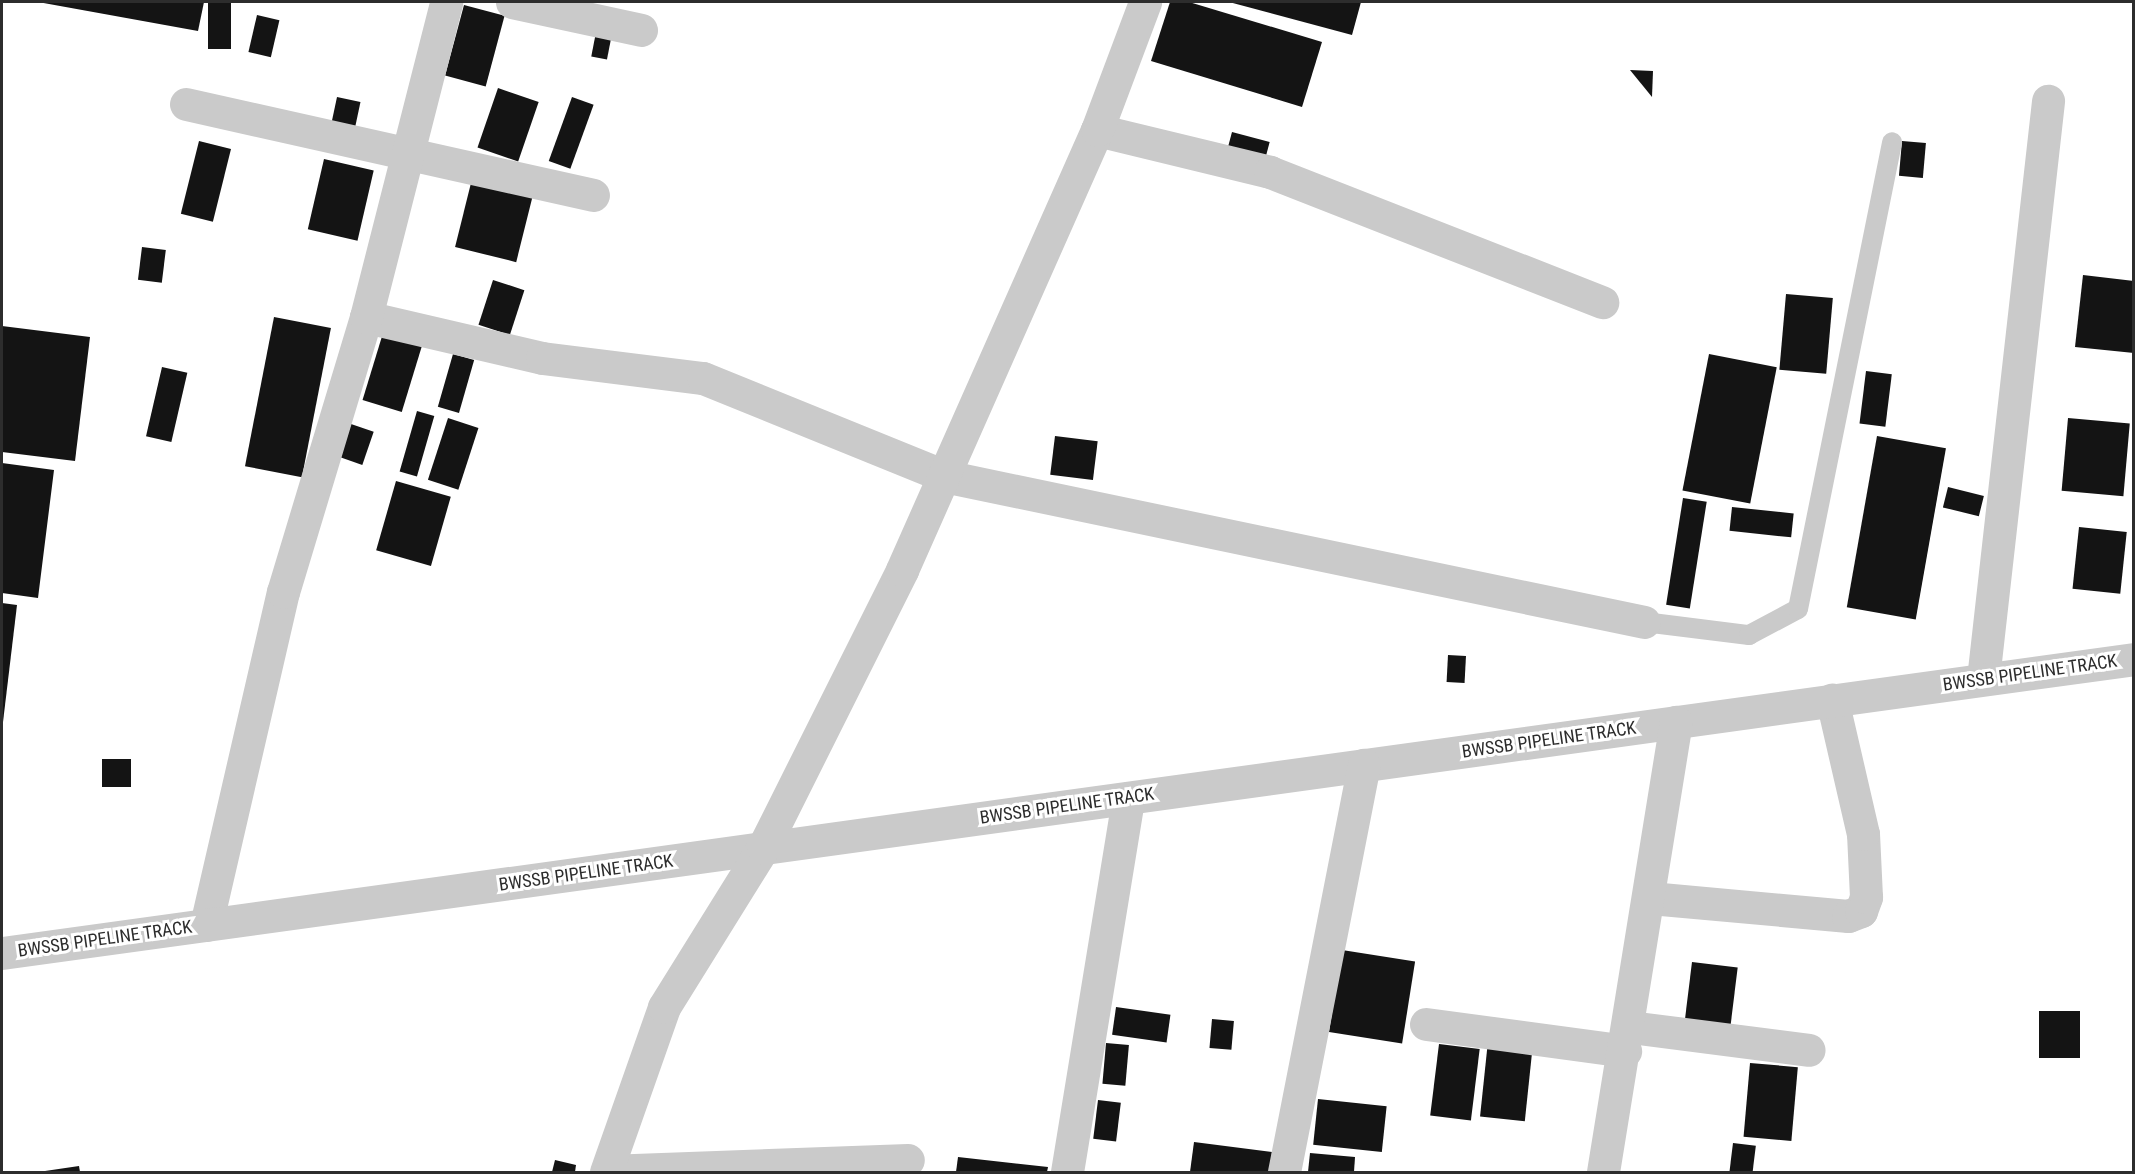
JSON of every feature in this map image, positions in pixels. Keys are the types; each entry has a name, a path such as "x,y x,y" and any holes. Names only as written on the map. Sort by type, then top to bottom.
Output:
{"street":[{"path":"206,925 283,592 366,317 446,2"},
{"path":"512,2 641,30"},
{"path":"909,1160 606,1172 664,1007 763,848 944,476 1097,130 1145,2"},
{"path":"1983,679 2048,101"},
{"path":"186,104 593,195"},
{"path":"1097,130 1270,172 1602,302"},
{"path":"366,317 542,358 703,378 944,476 1644,622"},
{"name":"BWSSB PIPELINE TRACK","path":"2,953 2133,659"},
{"path":"1650,898 1848,916 1861,911 1866,897 1863,834 1832,700"},
{"path":"1603,1173 1628,1039 1676,722"},
{"path":"1284,1173 1364,765"},
{"path":"1067,1173 1128,798"},
{"path":"1426,1024 1809,1050"}],"lane":[{"path":"1644,622 1749,635 1798,609 1892,142"}],"building":[{"path":"38,2 204,2 198,31"},
{"path":"208,2 231,2 231,49 208,49"},
{"path":"1170,2 1189,2 1322,42 1302,107 1151,61"},
{"path":"1229,2 1361,2 1352,35"},
{"path":"464,5 505,16 486,86 445,76"},
{"path":"257,15 279,20 271,57 248,52"},
{"path":"597,27 613,30 607,60 591,56"},
{"path":"1630,70 1653,71 1652,97"},
{"path":"498,88 539,102 518,162 477,148"},
{"path":"337,97 360,102 353,139 329,134"},
{"path":"572,97 594,105 570,169 549,161"},
{"path":"1232,132 1270,142 1265,159 1227,149"},
{"path":"199,141 231,149 213,222 181,214"},
{"path":"1902,141 1926,143 1923,178 1899,176"},
{"path":"324,159 374,170 357,241 308,229"},
{"path":"472,179 533,194 516,262 455,247"},
{"path":"142,247 166,250 162,283 138,280"},
{"path":"2083,275 2134,281 2134,353 2075,347"},
{"path":"493,280 524,290 510,335 478,325"},
{"path":"1786,294 1833,298 1826,374 1779,370"},
{"path":"274,317 331,328 302,477 245,466"},
{"path":"2,326 90,337 75,461 2,452"},
{"path":"383,333 422,345 402,412 363,400"},
{"path":"453,354 474,360 459,413 438,407"},
{"path":"1709,354 1777,367 1750,504 1682,490"},
{"path":"162,367 187,373 171,442 146,436"},
{"path":"1866,371 1892,374 1885,427 1860,424"},
{"path":"417,411 434,416 417,477 400,472"},
{"path":"448,418 478,428 458,490 428,480"},
{"path":"2068,418 2130,423 2123,496 2062,491"},
{"path":"351,424 374,432 362,465 340,457"},
{"path":"1055,436 1098,441 1093,480 1050,475"},
{"path":"1877,436 1946,448 1916,620 1847,607"},
{"path":"2,463 54,470 38,598 2,593"},
{"path":"396,481 451,497 431,566 376,550"},
{"path":"1948,487 1984,496 1979,516 1943,507"},
{"path":"1683,498 1707,502 1690,608 1666,605"},
{"path":"1732,507 1794,513 1791,537 1729,531"},
{"path":"2079,527 2127,532 2120,594 2073,589"},
{"path":"2,603 17,605 3,722 2,722"},
{"path":"1448,655 1466,656 1465,683 1447,682"},
{"path":"102,759 131,759 131,787 102,787"},
{"path":"1342,950 1415,962 1402,1044 1329,1032"},
{"path":"1692,962 1738,968 1730,1028 1685,1023"},
{"path":"1116,1007 1170,1015 1167,1042 1112,1035"},
{"path":"2039,1011 2080,1011 2080,1058 2039,1058"},
{"path":"1212,1019 1234,1021 1231,1050 1209,1048"},
{"path":"1488,1041 1533,1046 1525,1121 1480,1117"},
{"path":"1106,1043 1129,1045 1125,1086 1102,1084"},
{"path":"1439,1044 1480,1049 1471,1120 1430,1115"},
{"path":"1750,1063 1798,1067 1791,1141 1744,1137"},
{"path":"1318,1099 1387,1106 1382,1152 1313,1145"},
{"path":"1098,1100 1121,1103 1116,1142 1093,1139"},
{"path":"1194,1142 1272,1152 1270,1172 1190,1172"},
{"path":"1733,1143 1756,1146 1753,1172 1729,1172"},
{"path":"1310,1153 1355,1157 1354,1172 1308,1172"},
{"path":"958,1157 1048,1167 1047,1172 956,1172"},
{"path":"555,1160 576,1165 575,1172 552,1172"},
{"path":"79,1166 80,1172 45,1172 45,1171"}]}
